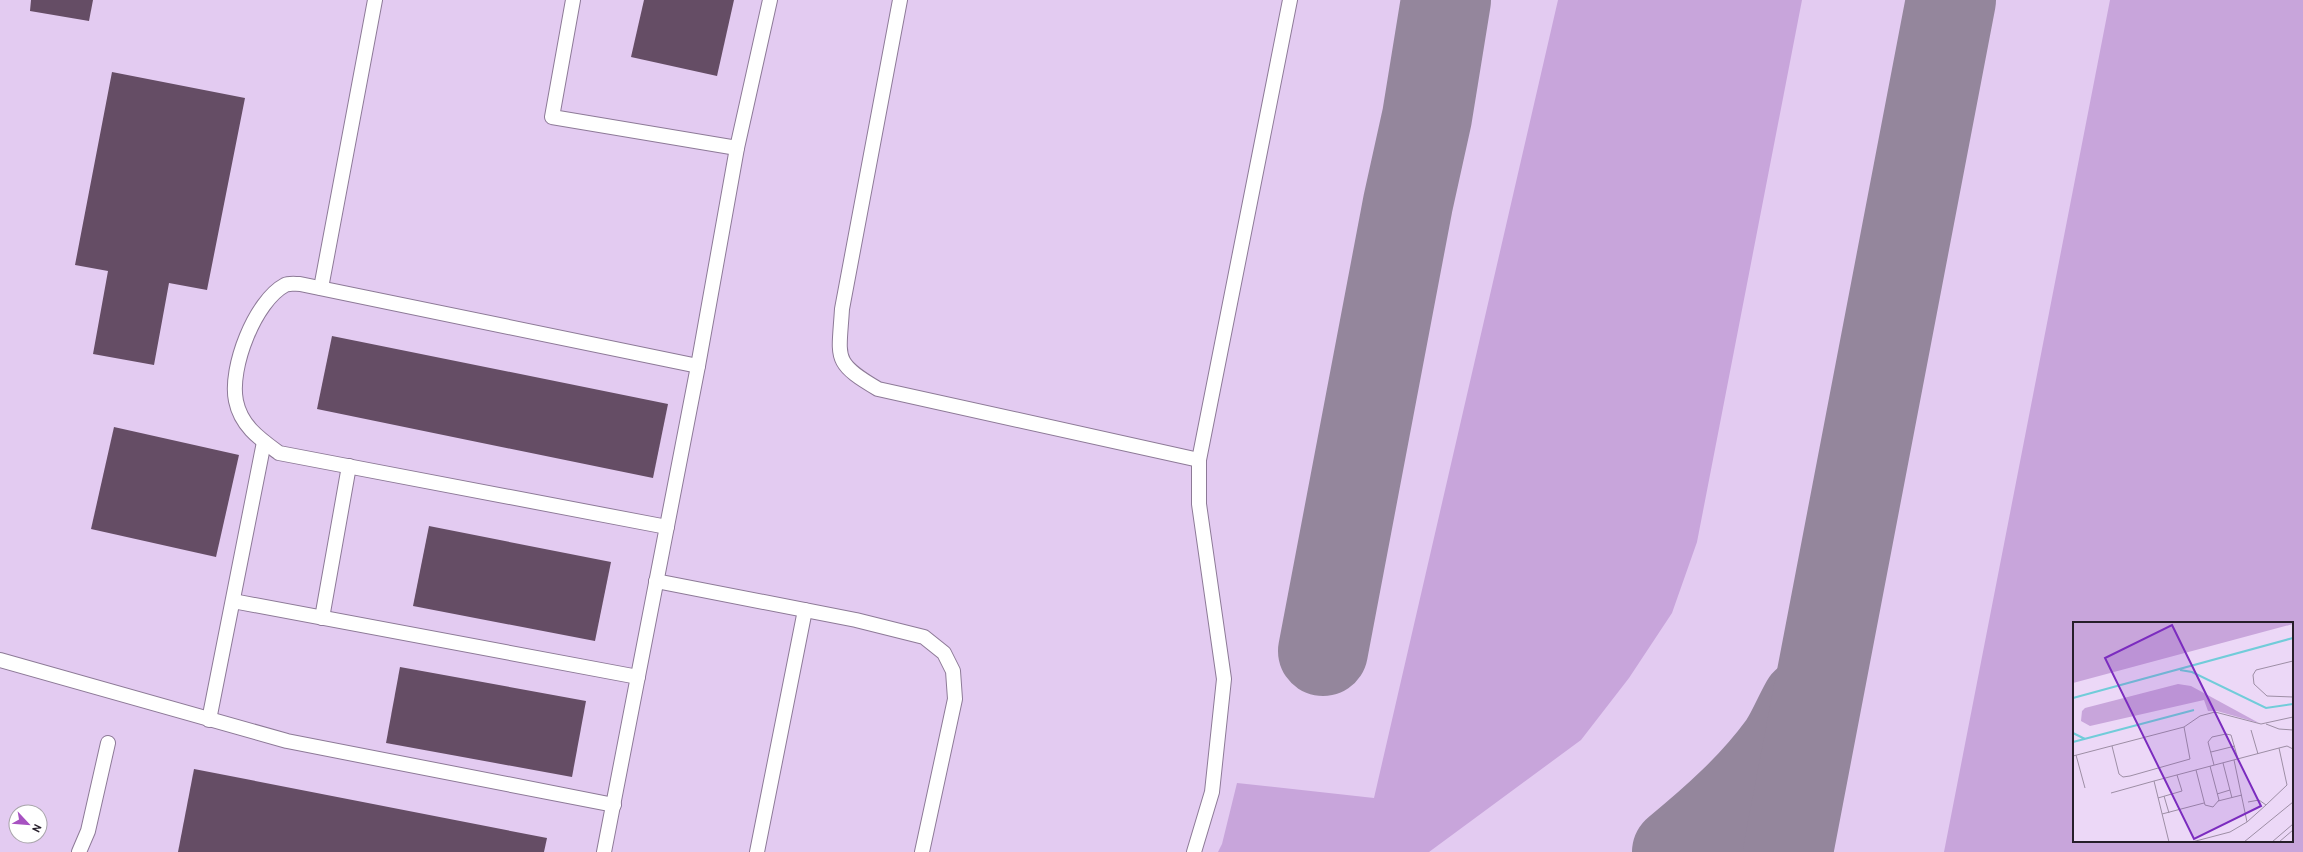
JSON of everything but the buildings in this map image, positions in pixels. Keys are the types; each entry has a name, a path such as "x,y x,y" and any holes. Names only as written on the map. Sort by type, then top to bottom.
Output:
{"lane":[{"path":"322,288 375,0"},
{"path":"573,0 552,117 736,148"},
{"path":"604,852 698,366 736,148 770,0"},
{"path":"900,0 842,309 839,351 843,364 855,376 878,389 1199,460"},
{"path":"1194,852 1212,792 1224,679 1200,512 1199,460 1290,0"},
{"path":"667,527 279,453 254,434 244,421 236,401 235,377 238,357 250,329 266,303 276,291 286,284 300,284 698,366"},
{"path":"209,720 264,442"},
{"path":"322,618 349,466"},
{"path":"656,581 856,620 924,637 944,653 953,671 955,699 922,852"},
{"path":"232,601 638,677"},
{"path":"757,852 805,610"},
{"path":"0,660 287,742 614,805"},
{"path":"79,852 88,830 108,743"}],"shaded area":[{"path":"0,0 2303,0 2303,852 0,852"},
{"path":"1558,0 1802,0 1697,542 1672,613 1629,678 1581,740 1429,852 1218,852 1222,844 1237,783 1374,798"},
{"path":"2110,0 2303,0 2303,852 1944,852"}],"taxiway":[{"path":"1323,651 1408,203 1427,117 1446,0"},
{"path":"1788,852 1951,0"},
{"path":"1677,852 1706,828 1747,789 1783,746 1806,703"}]}
